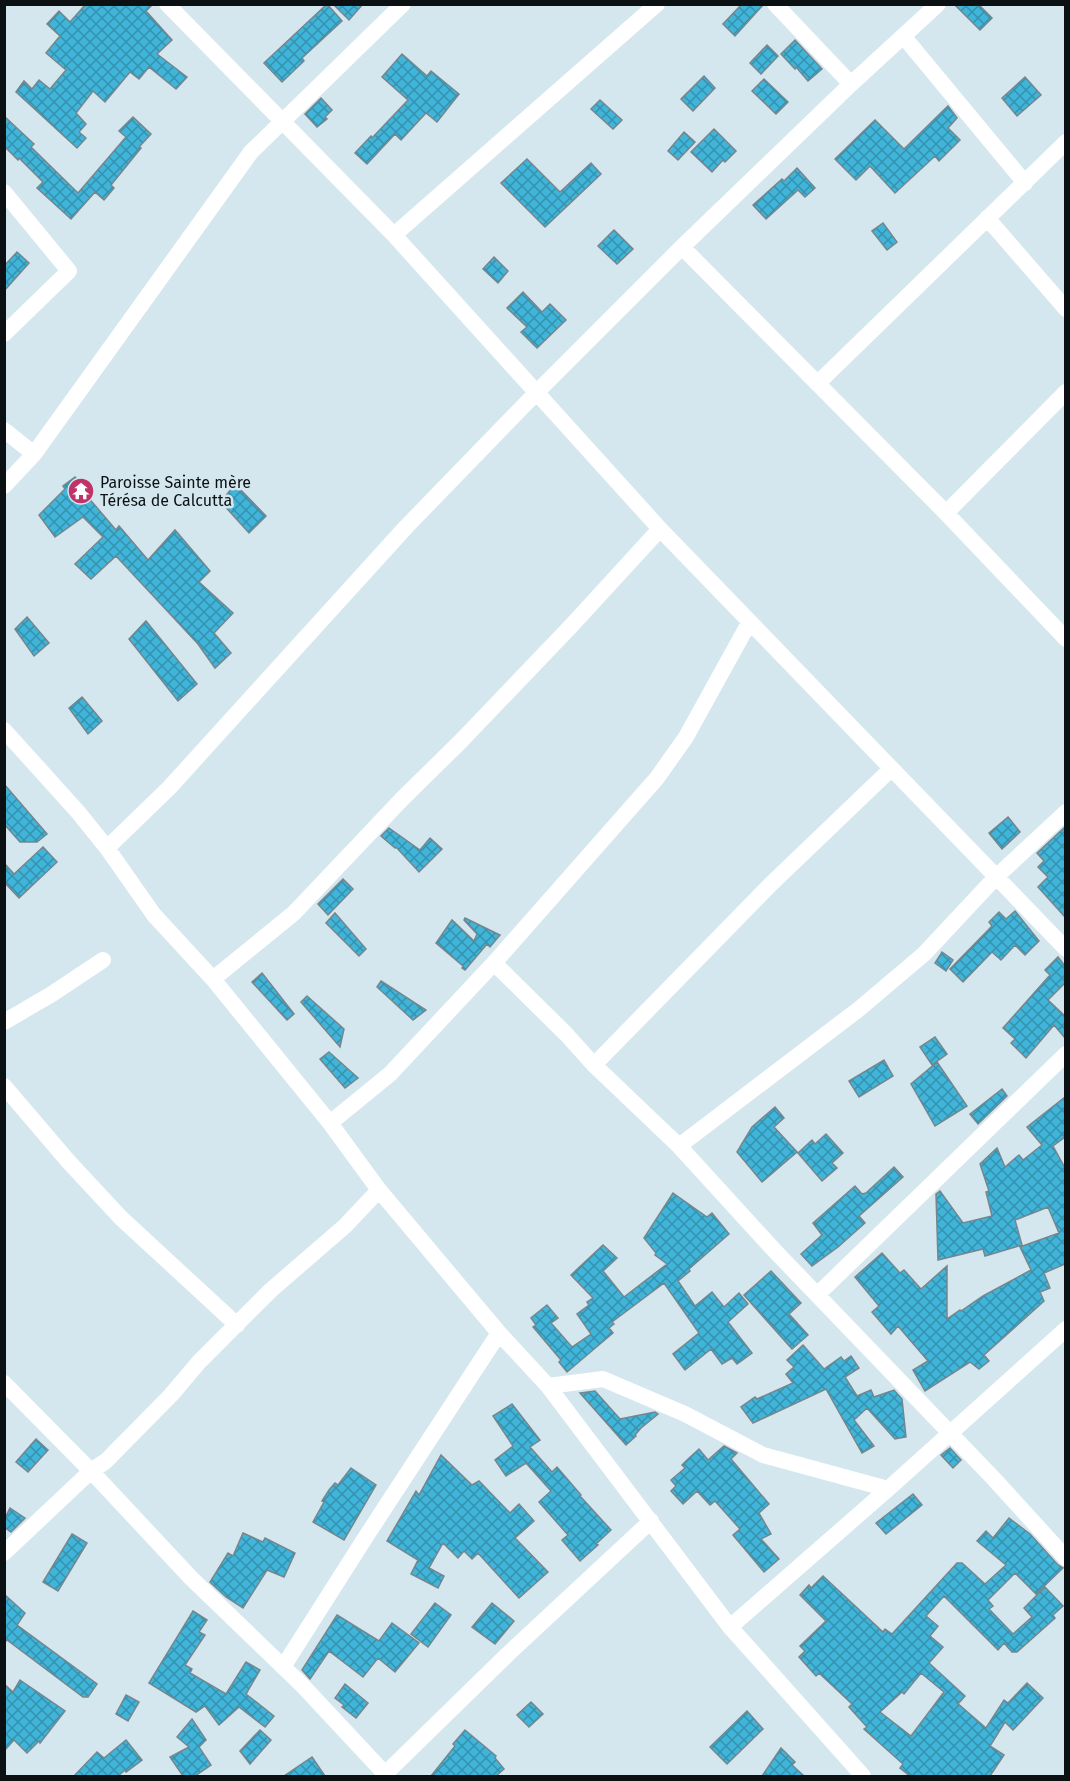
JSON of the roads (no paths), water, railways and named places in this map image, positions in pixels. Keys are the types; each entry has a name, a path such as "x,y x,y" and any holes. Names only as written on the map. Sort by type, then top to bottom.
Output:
{"street":[{"path":"167,4 394,235 660,529 1065,949"},
{"path":"4,486 34,454 250,153 403,4"},
{"path":"394,235 657,4"},
{"path":"776,4 851,84"},
{"path":"107,848 169,788 406,527 537,392 682,247 851,84 938,4"},
{"path":"904,37 1025,183"},
{"path":"818,383 1065,142"},
{"path":"4,192 69,271 4,334"},
{"path":"987,218 1065,309"},
{"path":"682,247 946,513 1065,639"},
{"path":"946,513 1065,392"},
{"path":"4,430 34,454"},
{"path":"213,979 294,913 564,633 660,529"},
{"path":"330,1123 390,1074 494,963 657,778 675,753 749,623"},
{"path":"4,730 78,812 107,848 154,915 213,979 330,1123 379,1190 499,1334 548,1386 730,1626 863,1776"},
{"path":"594,1065 770,885 891,770"},
{"path":"680,1146 859,1009 924,954 996,877 1065,812"},
{"path":"4,1022 103,960"},
{"path":"494,963 594,1065 680,1146 817,1295 950,1432 1065,1558"},
{"path":"817,1295 1065,1054"},
{"path":"4,1086 68,1161 121,1218 237,1325"},
{"path":"4,1553 91,1471 115,1453 171,1395 199,1362 271,1290 345,1226 379,1190"},
{"path":"730,1626 888,1489 1065,1329"},
{"path":"283,1667 499,1334"},
{"path":"548,1386 603,1379 685,1414 763,1455 888,1489"},
{"path":"4,1383 91,1471 191,1578 283,1667 385,1776 508,1654 651,1521"}],"place":[{"name":"Paroisse Sainte mère Térésa de Calcutta","path":"81,491"}]}
